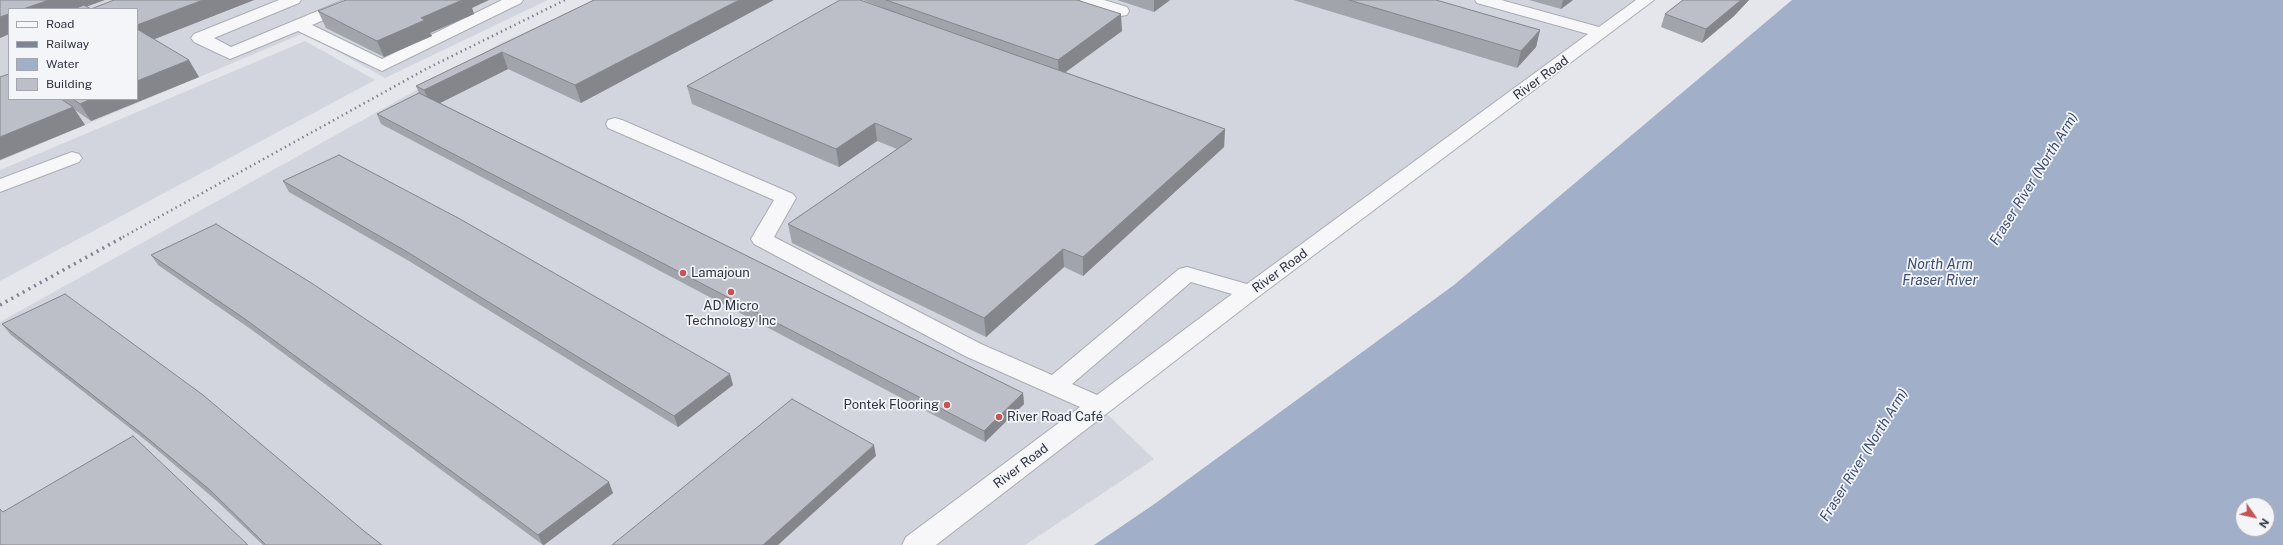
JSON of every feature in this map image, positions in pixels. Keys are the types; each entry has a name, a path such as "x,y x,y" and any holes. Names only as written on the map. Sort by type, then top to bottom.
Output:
{"street":[{"path":"293,0 200,38 230,54 358,0"},
{"path":"298,25 382,66 515,0"},
{"path":"1088,0 1121,11"},
{"path":"1483,0 1602,33"},
{"name":"River Road","path":"916,545 1250,292 1646,0"},
{"path":"615,124 786,198 762,239 973,350 1100,406"},
{"path":"0,186 72,158"},
{"path":"1054,386 1187,274 1250,292"}],"shaded area":[{"path":"0,0 548,0 385,78 304,33 0,161"},
{"path":"596,0 1646,0 916,545 0,545 0,322 501,43"},
{"path":"305,41 375,80 0,281 0,170"},
{"path":"1106,413 1154,459 1025,545 934,545"}],"water":[{"name":"North Arm Fraser River","path":"1792,0 2283,0 2283,545 1094,545 1153,505 1454,285"}],"building":[{"path":"0,0 49,0 26,8 8,8 8,14 0,17"},
{"path":"114,0 203,0 138,25 138,8 94,8"},
{"path":"346,0 462,0 421,18 425,20 377,41 318,11"},
{"path":"594,0 739,0 575,85 502,52 424,90 416,86"},
{"path":"840,0 860,0 1225,129 1083,257 1063,249 984,318 788,224 912,139 875,123 836,149 687,86"},
{"path":"886,0 1077,0 1121,14 1058,60"},
{"path":"1349,0 1436,0 1540,30 1521,51"},
{"path":"1683,0 1741,0 1706,29 1665,14"},
{"path":"84,5 89,8 76,8"},
{"path":"138,30 189,60 138,81"},
{"path":"8,74 8,100 62,100 73,107 0,137 0,77"},
{"path":"419,93 1023,393 984,431 377,114"},
{"path":"74,100 89,100 80,104"},
{"path":"339,155 460,219 730,374 674,416 404,250 283,181"},
{"path":"216,224 313,284 609,482 538,535 245,319 151,255"},
{"path":"65,294 203,395 382,545 266,545 210,490 140,432 2,324"},
{"path":"792,399 874,445 763,545 612,545"},
{"path":"133,436 248,545 0,545 0,509 3,512"}],"railway":[{"path":"123,237 426,69 565,0"},
{"path":"0,305 125,236"}],"place":[{"name":"Lamajoun","path":"683,273"},
{"name":"AD Micro Technology Inc","path":"731,292"},
{"name":"Pontek Flooring","path":"947,405"},
{"name":"River Road Café","path":"999,417"}],"water label":[{"name":"Fraser River (North Arm)","path":"2034,179"},
{"name":"Fraser River (North Arm)","path":"1864,455"}]}
